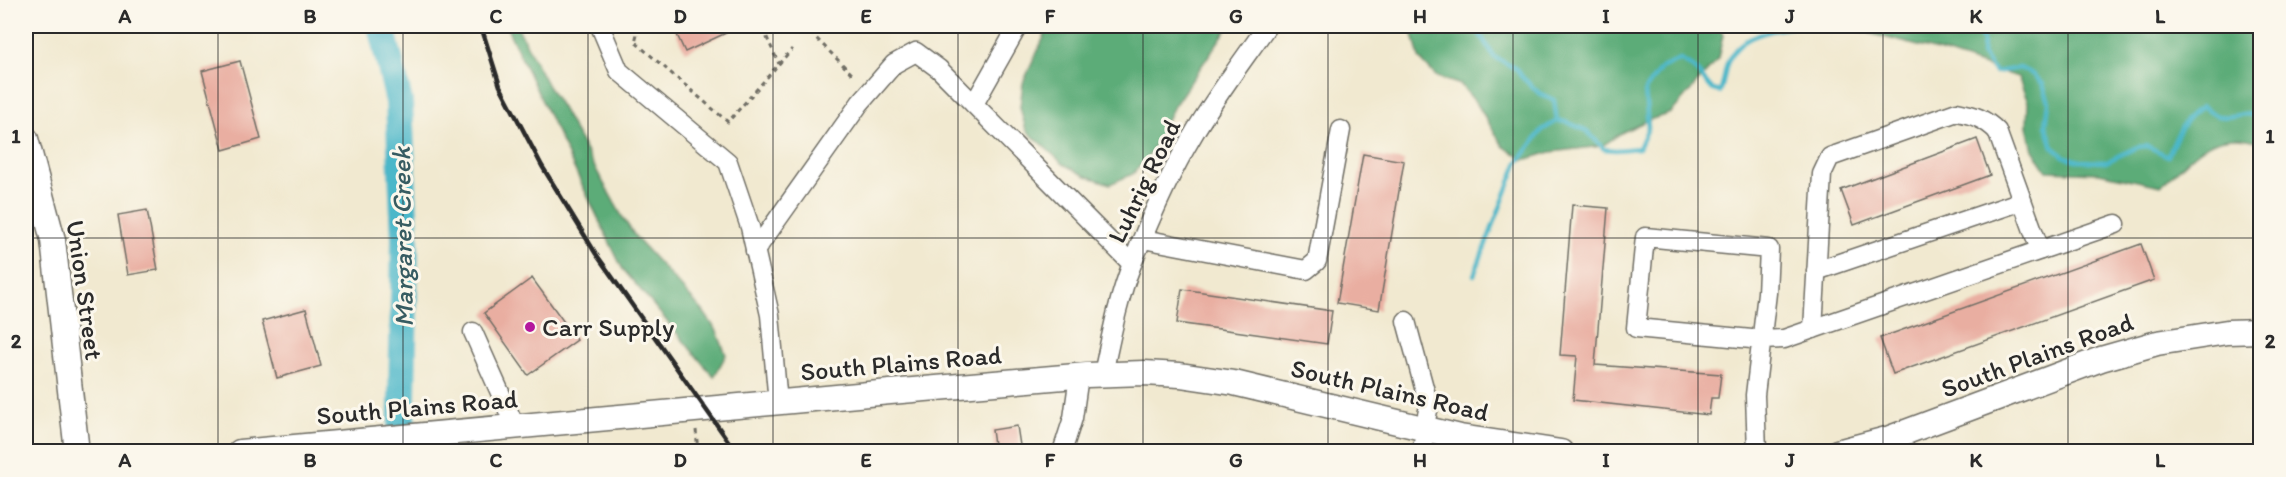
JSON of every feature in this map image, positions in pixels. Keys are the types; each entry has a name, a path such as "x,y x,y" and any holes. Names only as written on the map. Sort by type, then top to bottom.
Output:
{"main road":[{"name":"Union Street","path":"26,139 53,240 77,452"},
{"name":"South Plains Road","path":"1838,452 1890,438 2101,359 2157,343 2227,332 2260,331"},
{"name":"South Plains Road","path":"240,452 1091,375 1180,375 1234,383 1424,437 1458,444 1561,452"}],"street":[{"path":"600,26 619,71 728,162 750,227 770,315 778,403"},
{"path":"974,104 1018,26"},
{"name":"Luhrig Road","path":"1062,452 1073,418 1120,302 1132,264 1192,137 1267,26"},
{"path":"755,251 860,103 894,64 916,52 939,69 1132,264"},
{"path":"1813,329 1822,174 1830,157 1958,112 1976,116 1988,122 1997,131 2040,250"},
{"path":"1143,239 1306,270 1317,261 1341,130"},
{"path":"1816,271 2022,201"},
{"path":"1757,452 1755,395 1762,340 1769,249 1645,237 1636,328 1762,340 1784,339 2116,224"},
{"path":"1406,321 1430,406 1424,437"},
{"path":"473,332 515,426"}],"path":[{"path":"639,26 635,42 728,122 792,49"},
{"path":"804,26 853,75"},
{"path":"779,64 764,30 771,27 808,29"}],"green space":[{"path":"506,26 517,26 548,86 637,239 703,311 717,331 726,355 714,377 622,268"},
{"path":"1049,26 1229,26 1174,106 1150,154 1133,174 1110,184 1086,176 1063,164 1026,130 1020,107 1023,83"},
{"path":"1411,26 1718,26 1723,35 1718,59 1671,113 1623,132 1602,146 1551,152 1524,160 1503,146 1477,104 1461,85 1437,77 1419,58"},
{"path":"1842,26 2260,26 2260,142 2243,138 2216,141 2194,155 2161,186 2099,173 2047,171 2033,150 2027,126 2028,102 2018,77 1945,53"}],"building":[{"path":"673,26 741,26 685,52"},
{"path":"240,61 261,139 223,150 202,71"},
{"path":"1977,139 1990,175 1854,225 1841,190"},
{"path":"1363,154 1404,161 1379,310 1337,303"},
{"path":"1572,205 1608,208 1595,365 1721,374 1718,398 1711,398 1709,415 1573,400 1577,356 1560,355"},
{"path":"147,210 158,270 128,275 118,215"},
{"path":"2141,244 2154,280 1893,374 1880,338"},
{"name":"Carr Supply","path":"532,278 577,340 528,375 484,313"},
{"path":"1182,289 1332,311 1327,344 1177,323"},
{"path":"306,309 321,366 277,378 262,321"},
{"path":"1017,426 1021,452 995,452 992,430"}],"waterway":[{"name":"Margaret Creek","path":"381,26 399,101 405,239 401,452"},
{"path":"1475,26 1494,57 1517,69 1539,93 1554,100 1557,121 1567,122 1587,131 1604,149 1616,150 1639,148 1648,128 1645,90 1661,68 1680,60 1693,67 1713,90 1720,92 1727,64 1738,46 1755,36 1795,26"},
{"path":"1892,26 1910,29 1916,26"},
{"path":"1953,26 1967,27 1979,34 1983,40 1982,54 1995,72 2020,68 2034,75 2043,84 2049,102 2046,125 2053,147 2065,157 2080,161 2106,162 2137,147 2147,146 2168,156 2185,122 2202,107 2215,115 2226,117 2247,114 2260,117"},
{"path":"1474,275 1517,164 1542,130 1557,121"}],"railway":[{"path":"481,26 500,86 542,166 596,254 736,452"}],"place":[{"name":"Carr Supply","path":"530,327"}]}
